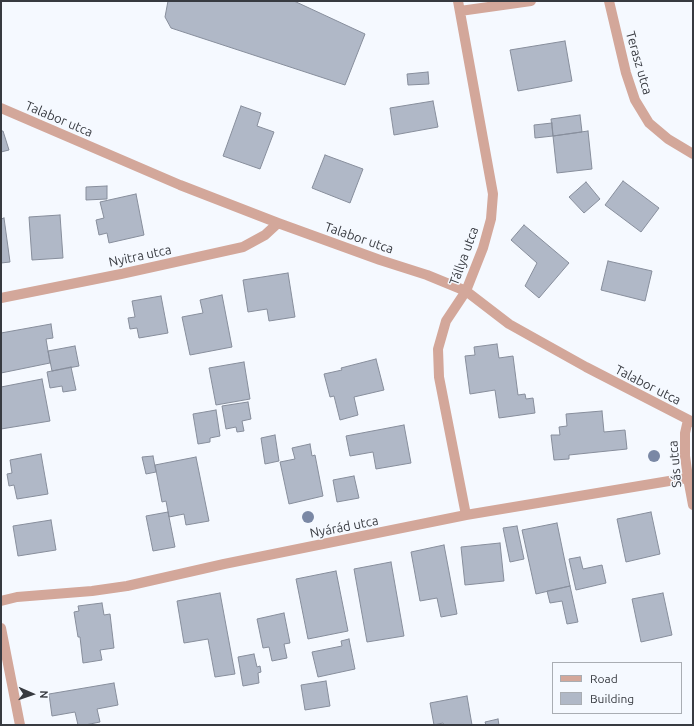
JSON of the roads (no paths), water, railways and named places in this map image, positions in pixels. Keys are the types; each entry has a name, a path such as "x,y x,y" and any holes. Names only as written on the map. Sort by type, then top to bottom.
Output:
{"street":[{"path":"459,6 531,1"},
{"name":"Terasz utca","path":"609,1 626,73 635,100 649,123 668,139 693,154"},
{"name":"Tállya utca","path":"459,6 492,194 491,219 483,248 466,291 446,321 438,349 439,377 466,515"},
{"name":"Talabor utca","path":"1,108 180,185 278,223 380,260 427,275 466,291 509,324 586,367 690,421"},
{"name":"Nyitra utca","path":"1,298 244,247 265,235 278,223"},
{"name":"Sás utca","path":"690,421 686,433 685,456 690,477 693,505"},
{"name":"Nyárád utca","path":"1,601 17,597 92,591 127,586 224,564 466,515 690,477"},
{"path":"1,628 20,725"}]}
